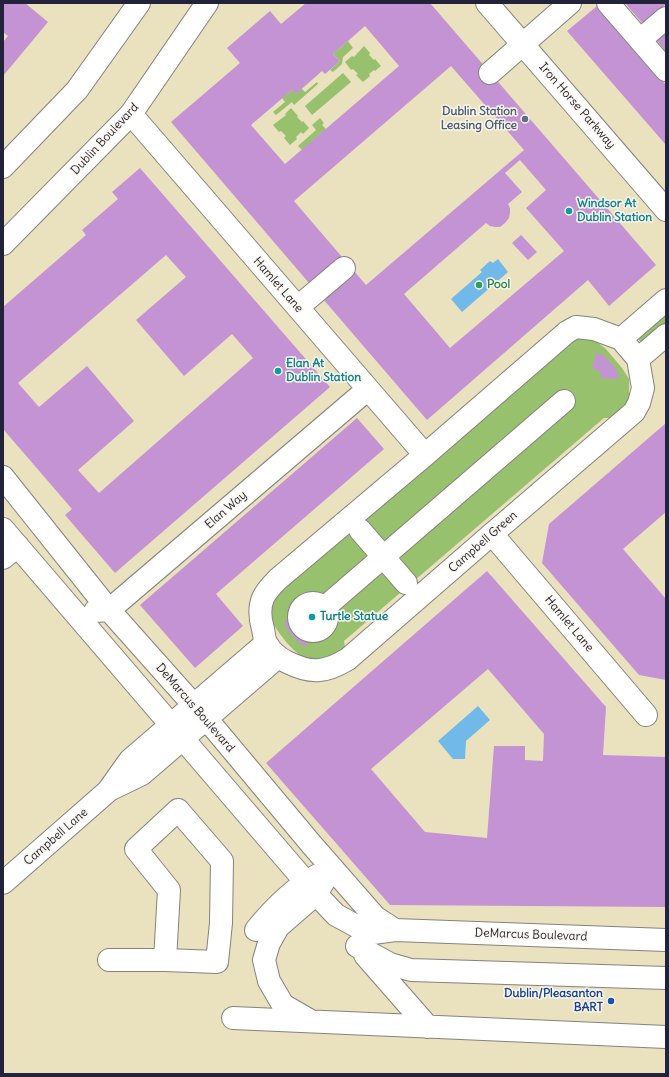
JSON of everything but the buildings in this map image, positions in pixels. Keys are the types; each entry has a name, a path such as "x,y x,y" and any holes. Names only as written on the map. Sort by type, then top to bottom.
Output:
{"street":[{"path":"3,167 76,90 139,3"},
{"name":"Dublin Boulevard","path":"3,244 132,114 207,3"},
{"name":"Iron Horse Parkway","path":"487,3 666,210"},
{"path":"490,72 570,3"},
{"path":"608,3 666,70"},
{"path":"640,40 666,18"},
{"name":"Hamlet Lane","path":"132,114 425,455"},
{"path":"298,307 344,268"},
{"path":"621,339 666,300"},
{"path":"200,713 272,650 261,621 260,609 263,598 269,588 567,332 576,327 594,329 621,339 638,359 666,335"},
{"name":"Campbell Green","path":"272,650 301,668 314,670 328,669 348,659 634,412 639,404 642,388 638,359"},
{"name":"Elan Way","path":"109,610 368,389"},
{"path":"324,608 564,401"},
{"name":"DeMarcus Boulevard","path":"3,478 109,610 200,713 374,917 395,930"},
{"name":"DeMarcus Boulevard","path":"3,529 10,552 76,613 311,888 336,915 373,933 395,930 666,940"},
{"path":"360,530 406,583"},
{"name":"Hamlet Lane","path":"492,534 646,715"},
{"path":"76,613 109,610"},
{"name":"Campbell Lane","path":"3,883 108,791 130,760 177,732 200,713"},
{"path":"109,960 217,962 220,934 222,861 178,810 136,849 169,890 165,960"},
{"path":"313,1022 283,1005 269,981 264,960 268,943 278,927 311,888 332,868"},
{"path":"256,930 268,915 311,888"},
{"path":"336,915 346,932 357,946 428,1027"},
{"path":"220,934 243,933 278,927"},
{"path":"357,946 390,964 411,970 666,978"},
{"path":"233,1018 666,1037"}],"green space":[{"path":"348,41 353,48 343,57 342,64 333,72 330,70 340,61 333,54"},
{"path":"364,46 370,53 369,55 381,66 369,74 370,76 363,82 356,75 358,74 353,69 351,70 345,62 352,56 354,57"},
{"path":"343,73 351,82 312,115 305,106"},
{"path":"317,82 318,84 294,105 292,102 276,115 273,112 285,102 282,98 292,90 302,89 305,92"},
{"path":"291,108 298,116 297,117 309,128 303,134 301,132 296,137 297,139 290,145 284,138 286,136 281,131 279,132 273,125 286,115 285,114"},
{"path":"320,118 324,123 322,125 326,129 302,150 298,146 316,130 312,125"},
{"path":"666,308 666,325 642,343 637,338"},
{"path":"578,337 589,338 598,343 606,349 622,368 629,379 629,396 626,406 611,418 604,418 344,641 345,647 333,660 311,661 299,655 286,642 275,627 270,612 271,598"}],"water":[{"name":"Pool","path":"498,259 508,272 462,312 451,299 482,272 480,270 490,261 493,263"},
{"path":"478,706 490,720 466,741 465,759 453,759 438,741"}],"place":[{"name":"Dublin Station Leasing Office","path":"525,119"},
{"name":"Windsor At Dublin Station","path":"569,211"},
{"name":"Pool","path":"479,285"},
{"name":"Elan At Dublin Station","path":"278,371"},
{"name":"Turtle Statue","path":"312,617"},
{"name":"Dublin/Pleasanton BART","path":"611,1001"}]}
